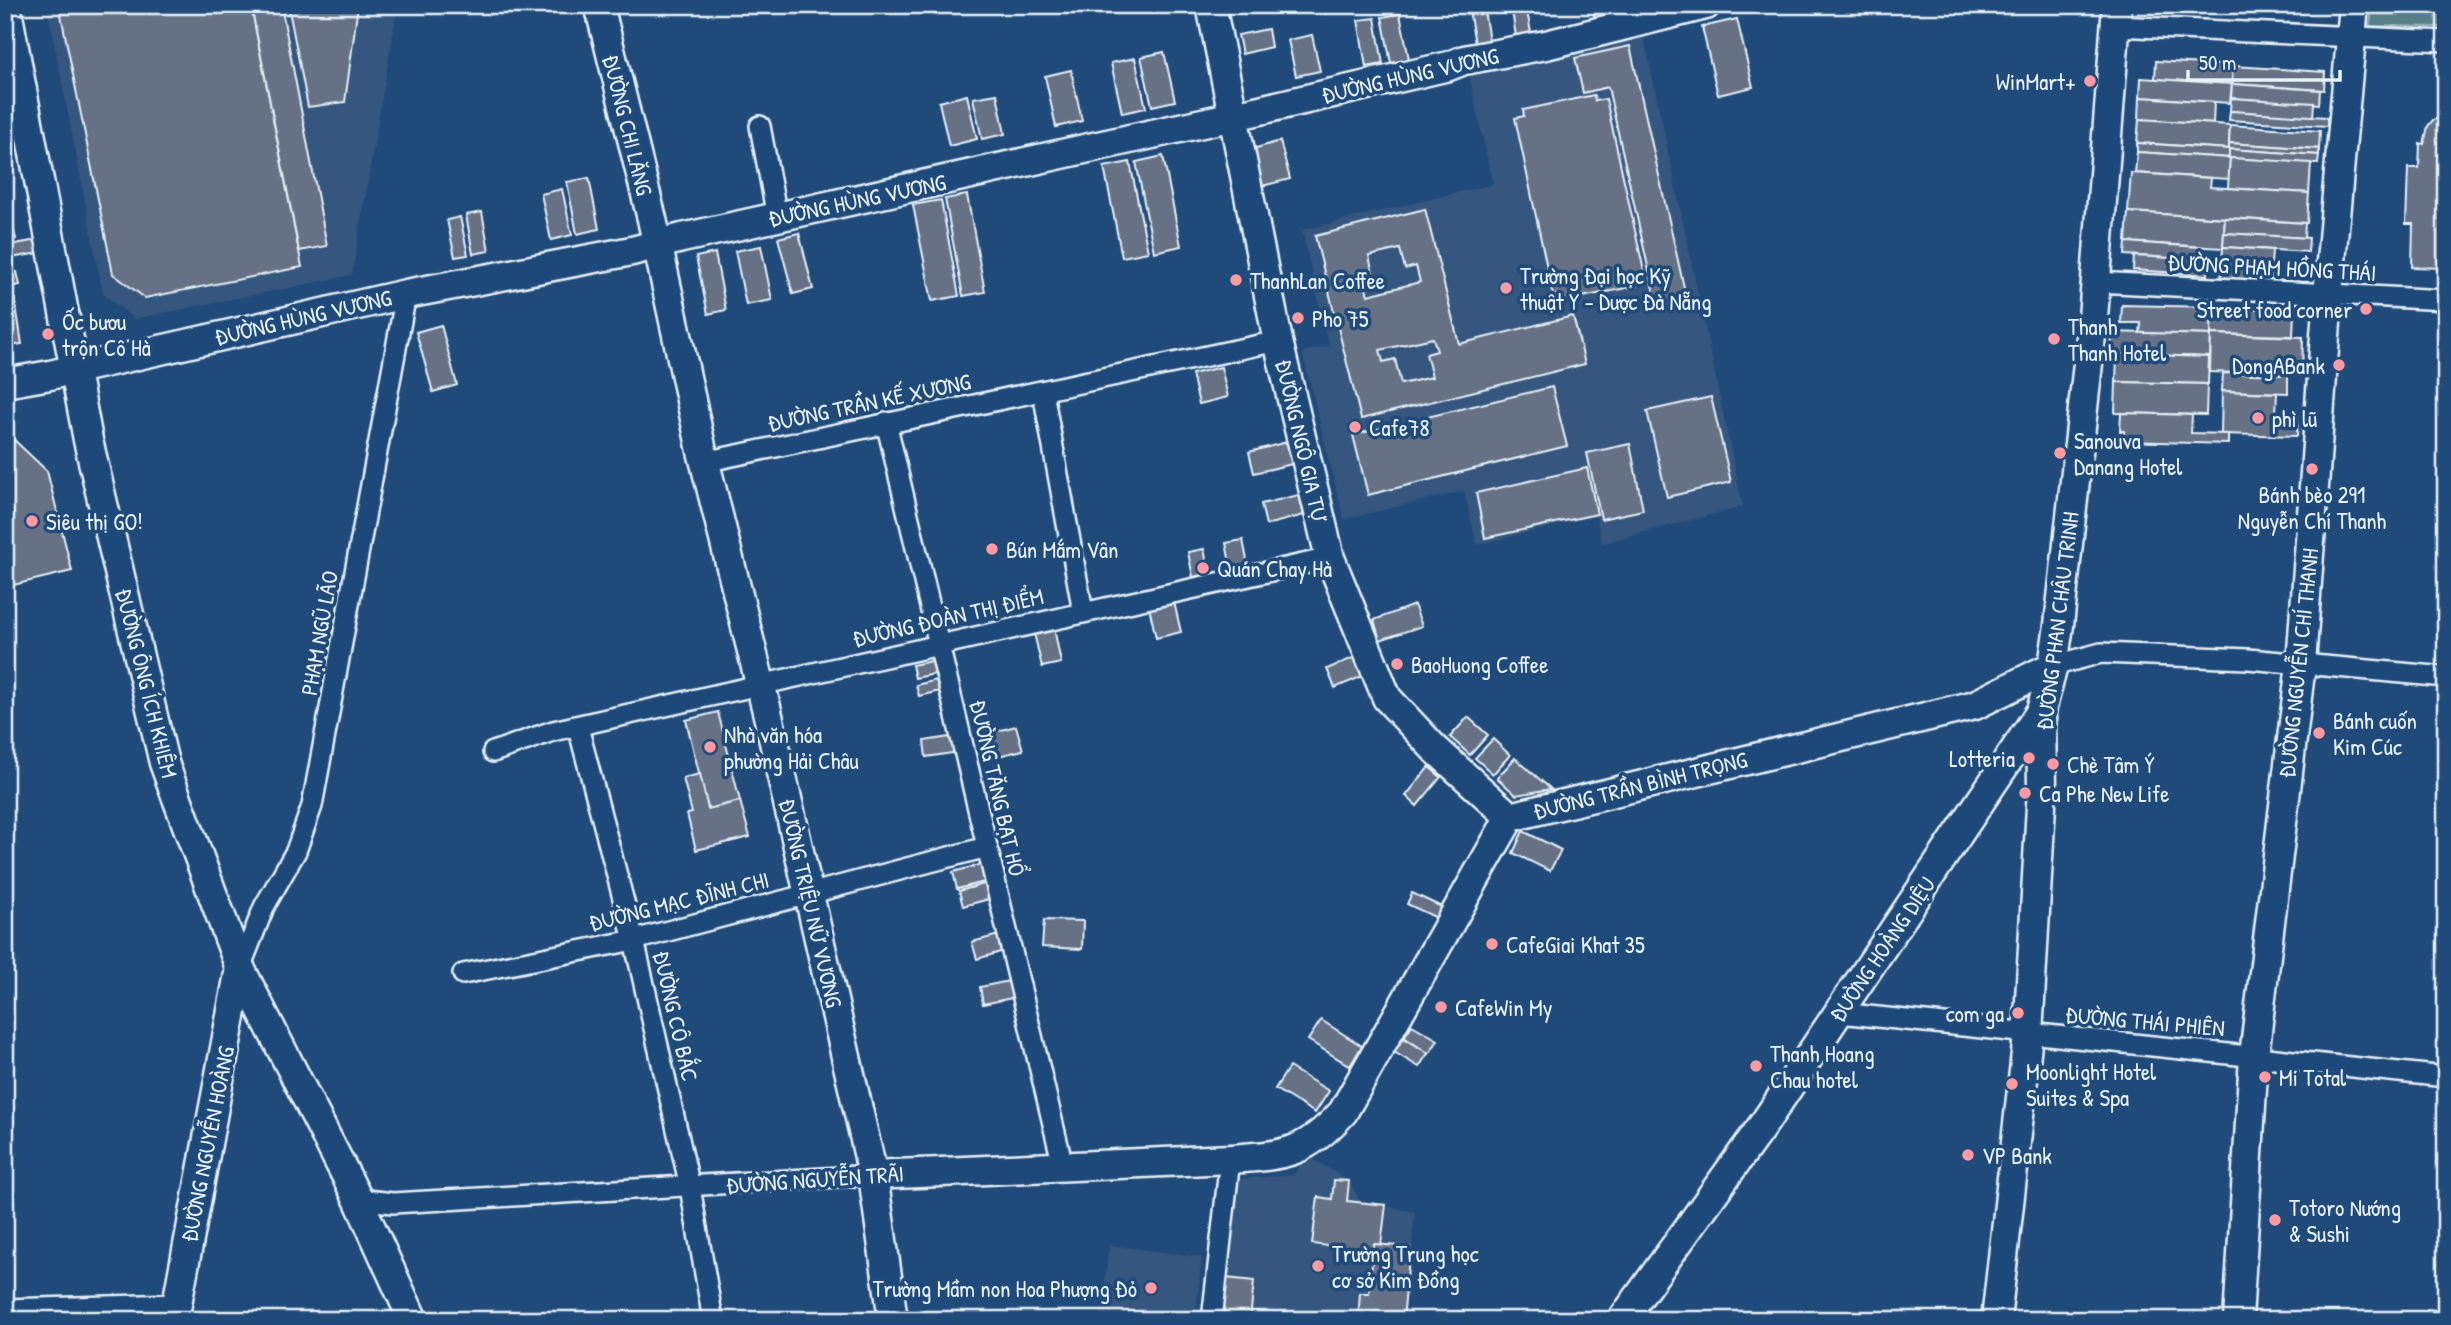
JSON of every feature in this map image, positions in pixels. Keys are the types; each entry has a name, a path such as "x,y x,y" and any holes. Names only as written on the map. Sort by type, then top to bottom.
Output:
{"street":[{"name":"ĐƯỜNG CHI LĂNG","path":"599,5 657,244"},
{"name":"ĐƯỜNG NGÔ GIA TỰ","path":"1211,5 1278,341 1330,558 1387,698 1434,747 1510,817"},
{"name":"ĐƯỜNG HÙNG VƯƠNG","path":"5,383 405,294 619,254 1234,116 1449,66 1464,60 1546,45 1706,5"},
{"name":"ĐƯỜNG NGUYỄN CHÍ THANH","path":"2238,1320 2254,1056 2301,664 2328,295 2354,5"},
{"name":"ĐƯỜNG ÔNG ÍCH KHIÊM","path":"7,16 73,368 164,763 240,968 358,1199 413,1320"},
{"path":"2116,16 2352,38 2446,41"},
{"name":"ĐƯỜNG PHAN CHÂU TRINH","path":"1996,1320 2028,1035 2042,788 2041,711 2053,666 2096,282 2116,16"},
{"path":"760,125 777,217"},
{"name":"ĐƯỜNG TRIỆU NỮ VƯƠNG","path":"657,244 704,462 761,685 873,1175 893,1320"},
{"name":"ĐƯỜNG PHẠM HỒNG THÁI","path":"2096,282 2446,300"},
{"name":"PHẠM NGŨ LÃO","path":"240,968 264,908 296,851 312,806 405,294"},
{"name":"ĐƯỜNG TRẦN KẾ XƯƠNG","path":"704,462 1278,341"},
{"path":"1043,392 1083,612"},
{"name":"ĐƯỜNG TĂNG BẠT HỔ","path":"886,422 1063,1166"},
{"name":"ĐƯỜNG ĐOÀN THỊ ĐIỂM","path":"492,752 553,731 938,643 1330,558"},
{"path":"2053,666 2101,653 2248,659 2446,677"},
{"name":"ĐƯỜNG TRẦN BÌNH TRỌNG","path":"1273,1156 1300,1148 1322,1135 1343,1112 1510,817 1975,705 2053,666"},
{"name":"ĐƯỜNG HOÀNG DIỆU","path":"1622,1320 1840,1013 2041,711"},
{"name":"ĐƯỜNG CÔ BẮC","path":"578,727 634,940 690,1186 713,1320"},
{"path":"2000,773 2042,788"},
{"name":"ĐƯỜNG MẠC ĐĨNH CHI","path":"463,974 634,940 987,847"},
{"name":"ĐƯỜNG NGUYỄN HOÀNG","path":"175,1312 240,968"},
{"name":"ĐƯỜNG THÁI PHIÊN","path":"1840,1013 2028,1035 2446,1077"},
{"name":"ĐƯỜNG NGUYỄN TRÃI","path":"358,1199 393,1203 873,1175 1273,1156"},
{"path":"1212,1320 1230,1159"},
{"path":"5,1309 175,1312"}],"shaded area":[{"path":"47,5 398,5 352,275 134,319 103,294"},
{"name":"Trường Đại học Kỹ thuật Y - Dược Đà Nẵng","path":"1644,37 1743,507 1602,543 1596,516 1477,545 1464,491 1344,519 1302,352 1329,346 1302,230 1493,184 1469,76"},
{"name":"Trường Trung học cơ sở Kim Đồng","path":"1307,1155 1349,1181 1360,1201 1415,1212 1405,1320 1221,1320 1237,1179 1293,1175"},
{"name":"Trường Mầm non Hoa Phượng Đỏ","path":"1109,1245 1202,1257 1195,1320 1100,1320"}],"green space":[{"path":"2372,5 2446,5 2446,27 2370,26"}],"building":[{"path":"59,5 251,5 302,267 145,298 113,274"},
{"path":"251,5 281,5 327,246 299,251"},
{"path":"288,5 358,5 345,102 308,107"},
{"path":"1468,5 1483,5 1489,40 1475,43"},
{"path":"1511,5 1526,5 1531,33 1516,36"},
{"path":"1592,5 1613,5 1615,15 1595,19"},
{"path":"1400,14 1409,59 1391,63 1382,17"},
{"path":"1375,18 1383,64 1366,67 1358,20"},
{"path":"1737,19 1753,87 1718,95 1702,27"},
{"path":"1268,29 1271,47 1242,54 1238,35"},
{"path":"1312,35 1320,71 1296,76 1288,40"},
{"path":"1630,46 1687,301 1657,307 1608,87 1583,93 1575,58"},
{"path":"1164,52 1175,101 1152,106 1141,57"},
{"path":"1135,58 1146,108 1122,113 1111,63"},
{"path":"2156,61 2233,66 2232,84 2155,79"},
{"path":"2233,66 2325,72 2324,90 2232,84"},
{"path":"1071,70 1082,121 1056,127 1045,76"},
{"path":"2141,78 2232,84 2230,103 2140,97"},
{"path":"2232,84 2320,90 2319,104 2231,98"},
{"path":"997,94 1005,134 982,139 973,98"},
{"path":"967,95 977,139 949,146 939,102"},
{"path":"1594,95 1595,101 1606,99 1645,276 1634,278 1636,286 1563,301 1562,294 1553,296 1515,118 1524,116 1523,110"},
{"path":"2140,97 2214,102 2213,124 2139,119"},
{"path":"2231,98 2314,103 2313,117 2230,111"},
{"path":"2230,111 2327,117 2327,126 2229,120"},
{"path":"2446,114 2446,268 2412,267 2413,224 2406,224 2408,168 2419,168 2420,143 2424,144 2428,126 2433,120"},
{"path":"2139,119 2230,125 2229,149 2137,143"},
{"path":"2230,125 2320,131 2319,149 2229,143"},
{"path":"1280,141 1290,179 1262,186 1253,149"},
{"path":"2137,143 2229,149 2229,158 2137,152"},
{"path":"2229,143 2319,149 2319,155 2229,149"},
{"path":"2229,149 2319,155 2318,164 2229,158"},
{"path":"2137,152 2230,158 2229,179 2135,173"},
{"path":"1163,156 1181,246 1154,252 1136,162"},
{"path":"2230,158 2311,163 2309,193 2228,188"},
{"path":"1130,162 1148,252 1122,257 1104,167"},
{"path":"2131,173 2211,178 2210,187 2309,193 2307,223 2128,212"},
{"path":"589,178 599,229 577,234 567,182"},
{"path":"562,189 572,235 551,240 541,194"},
{"path":"967,195 985,292 963,296 945,199"},
{"path":"941,200 959,296 932,301 913,205"},
{"path":"1425,209 1459,344 1573,316 1585,364 1361,419 1315,236","holes":["1400,249 1405,269 1416,266 1420,282 1368,295 1363,277 1373,274 1369,256","1433,338 1437,351 1426,354 1432,377 1401,384 1395,359 1383,362 1380,350"]},
{"path":"482,212 489,251 473,254 466,215"},
{"path":"2128,212 2225,218 2223,248 2126,242"},
{"path":"460,217 468,255 455,257 447,220"},
{"path":"2225,218 2305,223 2304,238 2224,233"},
{"path":"12,224 16,239 5,242 5,226"},
{"path":"799,233 813,289 793,294 778,238"},
{"path":"2224,233 2309,238 2308,252 2223,247"},
{"path":"37,240 40,253 5,259 5,246"},
{"path":"2126,242 2201,247 2200,260 2125,255"},
{"path":"761,246 772,300 746,305 735,251"},
{"path":"2223,247 2272,250 2270,283 2221,280"},
{"path":"715,253 726,310 708,314 696,257"},
{"path":"2134,256 2209,260 2208,275 2133,270"},
{"path":"17,272 20,285 5,288 5,274"},
{"path":"15,299 22,344 5,347 5,301"},
{"path":"2122,305 2212,307 2211,335 2140,333 2141,323 2121,323"},
{"path":"2212,307 2294,310 2293,336 2211,334"},
{"path":"441,325 457,385 433,392 416,332"},
{"path":"2112,332 2211,335 2210,357 2111,354"},
{"path":"2211,334 2303,337 2302,375 2210,372"},
{"path":"2117,354 2209,357 2208,384 2116,382"},
{"path":"1221,367 1228,397 1199,404 1192,374"},
{"path":"2223,373 2288,375 2288,393 2222,391"},
{"path":"2116,382 2207,384 2206,415 2115,413"},
{"path":"1552,387 1567,446 1368,495 1353,435"},
{"path":"2222,391 2277,393 2276,413 2298,414 2297,436 2221,434"},
{"path":"1711,397 1731,482 1667,497 1647,411"},
{"path":"2121,413 2192,415 2191,433 2228,434 2228,444 2124,441 2124,431 2120,431"},
{"name":"Siêu thị GO!","path":"10,436 47,471 72,571 5,587 5,437"},
{"path":"1287,442 1292,464 1254,473 1249,452"},
{"path":"1630,444 1643,510 1601,519 1587,453"},
{"path":"1587,468 1597,514 1485,538 1476,493"},
{"path":"1299,495 1304,515 1266,525 1261,504"},
{"path":"1243,540 1248,565 1231,568 1226,543"},
{"path":"1204,549 1209,574 1193,577 1188,552"},
{"path":"1174,602 1181,632 1156,638 1149,607"},
{"path":"1414,605 1422,626 1380,640 1374,620"},
{"path":"1054,628 1061,663 1042,667 1034,633"},
{"path":"1355,657 1363,676 1335,688 1327,669"},
{"path":"937,660 940,673 915,678 912,665"},
{"path":"941,679 944,690 919,696 916,685"},
{"name":"Nhà văn hóa phường Hải Châu","path":"718,712 740,801 708,809 686,720"},
{"path":"1468,717 1488,735 1470,755 1450,737"},
{"path":"1016,726 1023,750 990,758 983,735"},
{"path":"956,736 959,752 926,757 924,741"},
{"path":"1493,739 1510,755 1493,774 1475,758"},
{"path":"1515,758 1551,789 1516,795 1497,778"},
{"path":"1429,767 1441,777 1417,806 1406,796"},
{"path":"700,774 708,809 740,801 750,837 696,850 687,814 692,813 683,778"},
{"path":"1523,831 1561,850 1550,871 1513,853"},
{"path":"983,864 988,881 957,889 953,872"},
{"path":"988,883 993,898 963,906 959,891"},
{"path":"1412,893 1444,908 1439,919 1407,904"},
{"path":"1044,920 1083,921 1082,949 1042,947"},
{"path":"1003,934 1007,950 977,959 972,942"},
{"path":"1014,980 1017,997 983,1004 980,987"},
{"path":"1321,1020 1362,1046 1350,1066 1308,1040"},
{"path":"1412,1025 1438,1040 1429,1054 1404,1037"},
{"path":"1404,1038 1428,1053 1419,1067 1394,1052"},
{"path":"1289,1067 1329,1091 1315,1113 1275,1089"},
{"path":"1334,1180 1349,1181 1347,1201 1386,1205 1381,1245 1374,1244 1373,1252 1312,1244 1318,1197 1332,1199"},
{"path":"1374,1244 1410,1247 1403,1320 1358,1320 1360,1293 1369,1293"},
{"path":"1226,1278 1254,1281 1250,1320 1222,1320"},
{"path":"2427,1309 2446,1311 2446,1320 2425,1320"}],"place":[{"name":"WinMart+","path":"2090,81"},
{"name":"ThanhLan Coffee","path":"1236,280"},
{"name":"Trường Đại học Kỹ thuật Y - Dược Đà Nẵng","path":"1506,288"},
{"name":"Street food corner","path":"2366,309"},
{"name":"Pho 75","path":"1298,318"},
{"name":"Ốc bươu trộn Cô Hà","path":"48,334"},
{"name":"Thanh Thanh Hotel","path":"2054,339"},
{"name":"DongABank","path":"2339,365"},
{"name":"phì lũ","path":"2258,418"},
{"name":"Cafe78","path":"1355,427"},
{"name":"Sanouva Danang Hotel","path":"2060,453"},
{"name":"Bánh bèo 291 Nguyễn Chí Thanh","path":"2312,469"},
{"name":"Siêu thị GO!","path":"32,521"},
{"name":"Bún Mắm Vân","path":"992,549"},
{"name":"Quán Chay Hà","path":"1203,568"},
{"name":"BaoHuong Coffee","path":"1397,664"},
{"name":"Bánh cuốn Kim Cúc","path":"2319,733"},
{"name":"Nhà văn hóa phường Hải Châu","path":"710,747"},
{"name":"Lotteria","path":"2029,758"},
{"name":"Chè Tâm Ý","path":"2053,764"},
{"name":"Ca Phe New Life","path":"2025,793"},
{"name":"CafeGiai Khat 35","path":"1492,944"},
{"name":"CafeWin My","path":"1441,1007"},
{"name":"com ga","path":"2018,1013"},
{"name":"Thanh Hoang Chau hotel","path":"1756,1066"},
{"name":"Mi Total","path":"2265,1077"},
{"name":"Moonlight Hotel Suites & Spa","path":"2012,1084"},
{"name":"VP Bank","path":"1968,1155"},
{"name":"Totoro Nướng & Sushi","path":"2275,1220"},
{"name":"Trường Trung học cơ sở Kim Đồng","path":"1318,1266"},
{"name":"Trường Mầm non Hoa Phượng Đỏ","path":"1151,1288"}]}
